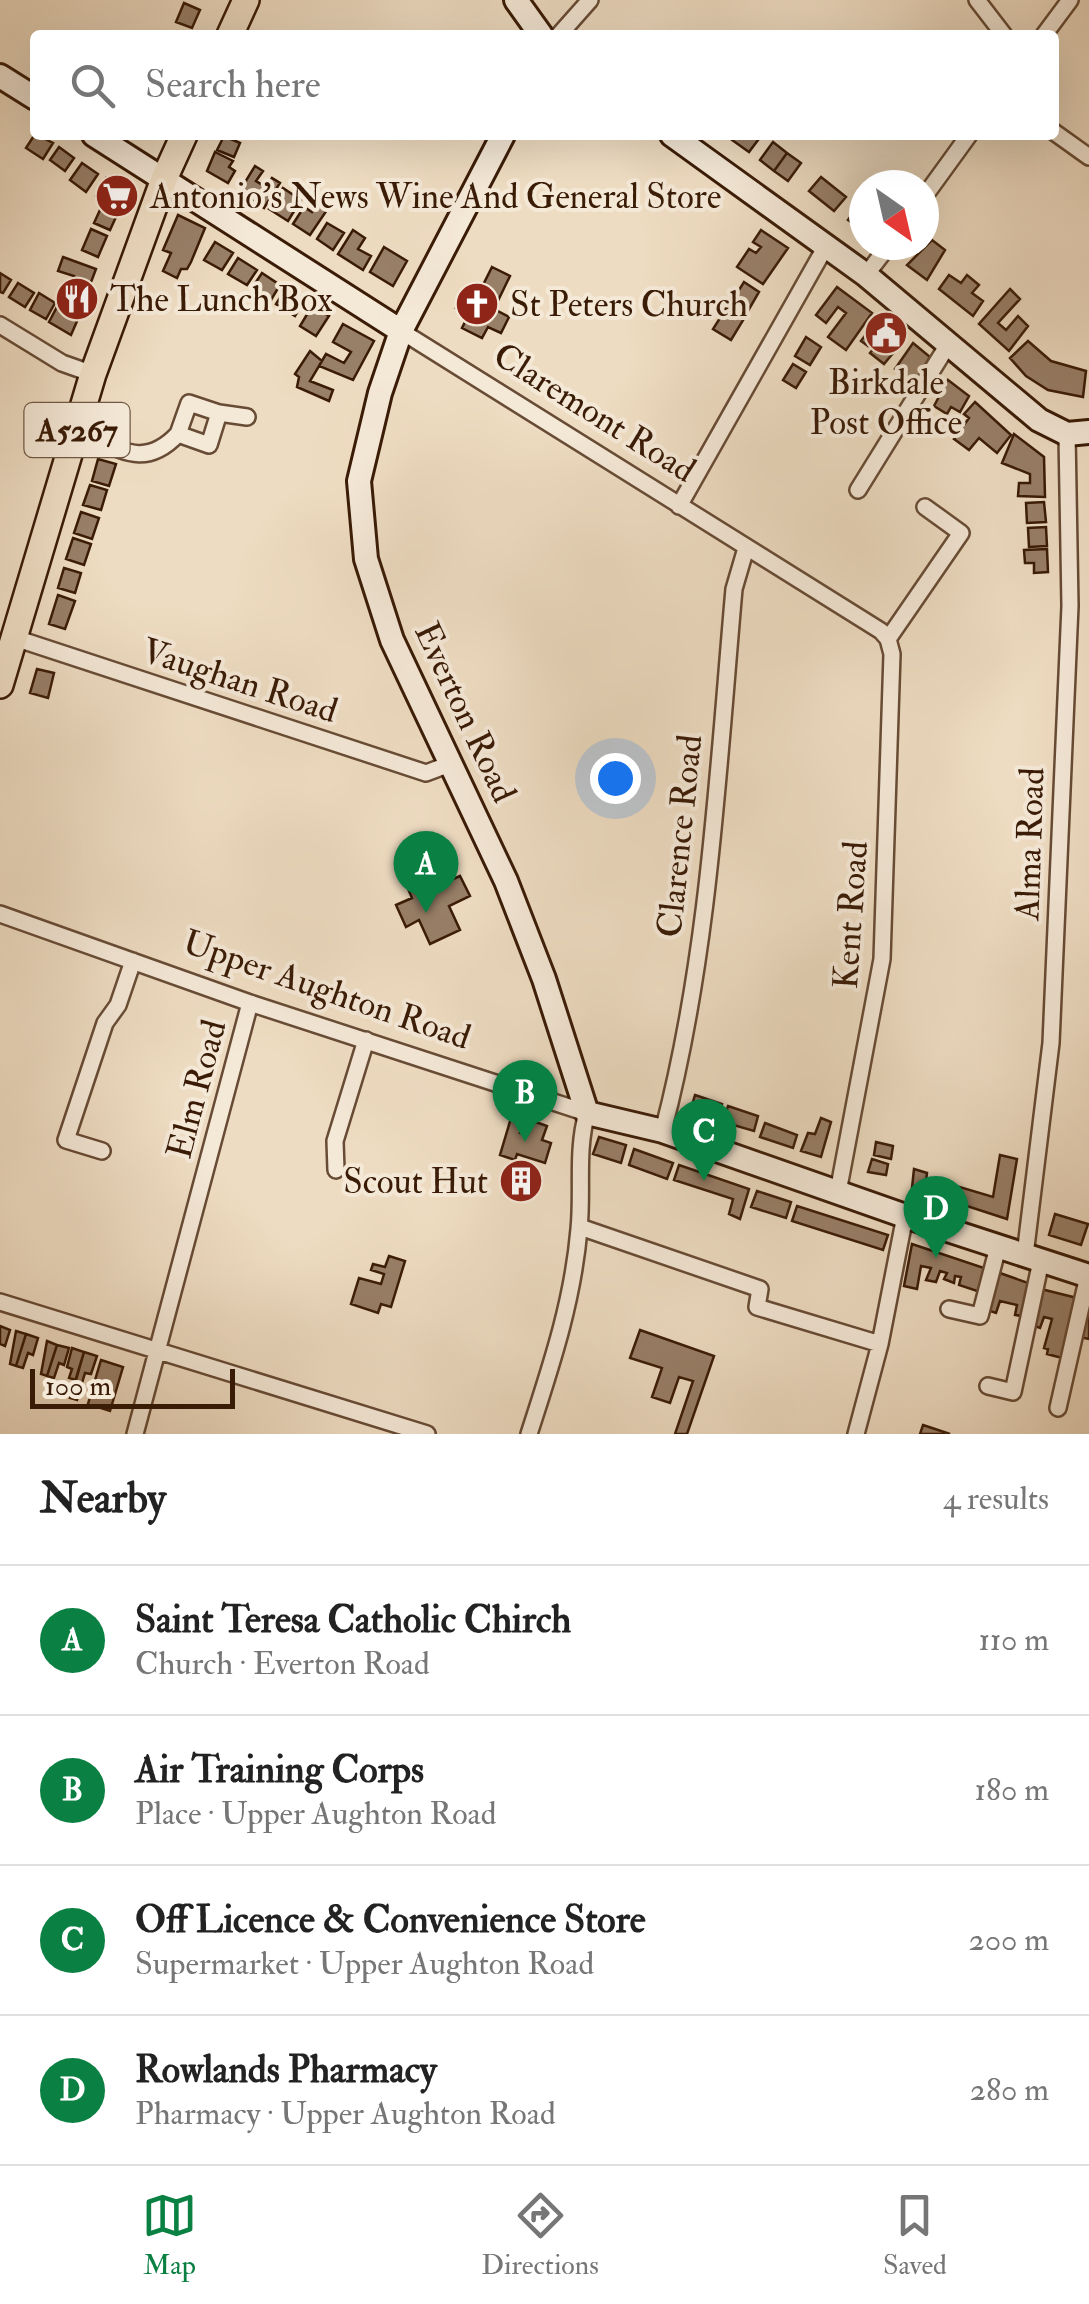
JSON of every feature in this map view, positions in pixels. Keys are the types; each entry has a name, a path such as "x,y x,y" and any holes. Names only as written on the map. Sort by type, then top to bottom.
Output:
{"main road":[{"path":"232,30 246,0"},
{"path":"516,0 537,30"},
{"path":"0,76 30,95"},
{"name":"Claremont Road","path":"102,140 401,331"},
{"name":"A5267","path":"0,685 93,374 182,140"},
{"name":"Everton Road","path":"500,140 401,331 380,393 359,481 366,559 392,640 506,881 544,979 587,1113"},
{"path":"679,140 866,276 1039,420 1078,433"},
{"name":"Upper Aughton Road","path":"587,1113 663,1131 1089,1276"}],"street":[{"path":"563,30 590,0"},
{"path":"977,0 1000,30"},
{"path":"1048,30 1070,0"},
{"path":"1059,136 1089,158"},
{"path":"939,177 966,140"},
{"path":"679,506 826,246"},
{"path":"866,276 877,260"},
{"path":"0,325 62,363 93,374"},
{"name":"Claremont Road","path":"401,331 888,639"},
{"path":"858,490 950,343"},
{"path":"77,431 114,445 128,455 142,456 164,448 178,434 189,403 219,414 247,417"},
{"path":"178,434 209,445 219,414"},
{"name":"Alma Road","path":"988,1386 1013,1392 1033,1258 1051,1043 1078,433"},
{"path":"888,639 961,533 925,507"},
{"name":"Clarence Road","path":"663,1131 675,1084 705,897 734,589 746,548"},
{"name":"Vaughan Road","path":"12,637 426,772 450,764"},
{"name":"Kent Road","path":"838,1192 882,959 892,654 888,639"},
{"name":"Upper Aughton Road","path":"0,914 250,1002 587,1113"},
{"path":"102,1151 66,1140 104,1023 118,1005 133,961"},
{"name":"Elm Road","path":"135,1434 250,1002"},
{"path":"336,1170 334,1141 366,1040"},
{"path":"530,1434 567,1317 580,1227 580,1136 587,1113"},
{"path":"856,1434 880,1344 904,1216"},
{"path":"580,1227 760,1289 757,1307 880,1344"},
{"path":"949,1308 980,1316 998,1247"},
{"path":"1058,1408 1089,1276"},
{"path":"0,1302 398,1430 427,1434"}],"building":[{"path":"184,3 200,10 192,28 176,22"},
{"path":"31,140 53,143 43,159 26,148"},
{"path":"222,140 240,143 234,157 217,150"},
{"path":"732,140 758,140 749,152"},
{"path":"773,142 787,153 774,171 760,160"},
{"path":"59,147 74,158 65,171 50,160"},
{"path":"215,152 233,161 229,167 235,171 228,183 207,171"},
{"path":"787,153 801,163 788,181 774,171"},
{"path":"82,163 98,174 86,192 70,180"},
{"path":"255,166 263,171 256,181 266,187 272,178 280,183 264,208 239,192"},
{"path":"821,177 846,197 834,211 809,191"},
{"path":"106,178 129,190 119,208 96,196"},
{"path":"283,188 301,200 288,221 269,209"},
{"path":"317,204 327,210 310,235 293,224 304,207 312,212"},
{"path":"100,210 116,217 110,230 94,223"},
{"path":"178,215 205,228 191,262 177,278 163,271 171,253 163,250"},
{"path":"327,223 344,233 333,250 317,239"},
{"path":"91,229 107,236 98,257 82,250"},
{"path":"353,230 365,238 358,249 371,256 363,270 338,254"},
{"path":"761,230 788,248 763,284 737,267 749,249 756,253 761,247 753,242"},
{"path":"215,242 233,253 222,270 204,260"},
{"path":"384,247 407,261 393,286 370,272"},
{"path":"63,257 96,269 88,290 71,284 74,276 58,271"},
{"path":"238,258 257,270 247,285 228,274"},
{"path":"912,260 939,260 927,280 907,265"},
{"name":"St Peters Church","path":"492,267 510,276 494,309 509,317 501,333 488,327 482,338 462,328 469,314 456,308 463,293 476,299"},
{"path":"0,273 11,280 3,293 0,292"},
{"path":"262,273 280,285 271,300 252,288"},
{"path":"949,275 961,283 967,275 979,285 972,293 983,301 973,316 939,289"},
{"path":"744,282 759,292 748,311 732,301"},
{"path":"18,283 34,293 25,307 9,297"},
{"path":"837,287 872,313 846,350 828,337 846,313 838,307 826,323 816,315"},
{"path":"286,288 305,300 295,316 276,304"},
{"path":"1010,289 1020,299 998,323 1006,330 1018,316 1028,326 1009,351 979,324"},
{"path":"71,291 88,296 71,335 49,322"},
{"path":"39,293 55,303 46,319 30,310"},
{"path":"312,306 329,316 316,336 300,326"},
{"path":"727,307 745,317 731,340 713,329"},
{"path":"878,318 904,340 884,364 870,353 879,342 874,338 868,346 861,341"},
{"path":"343,324 374,341 353,380 319,366 326,354 344,363 351,352 333,342"},
{"path":"806,337 821,347 810,365 795,356"},
{"path":"1028,341 1051,361 1086,371 1083,397 1048,390 1026,376 1010,358"},
{"path":"913,343 930,357 915,382 895,369"},
{"path":"310,351 322,361 310,381 333,390 329,401 297,387 299,377 295,374"},
{"path":"793,364 806,372 796,388 783,380"},
{"path":"948,380 969,396 960,412 951,407 947,414 934,406"},
{"path":"975,402 1011,435 997,453 979,438 969,450 954,439 969,418 964,414"},
{"path":"1014,434 1044,457 1045,497 1018,496 1019,483 1030,483 1030,474 1002,463"},
{"path":"98,459 116,464 109,486 92,481"},
{"path":"90,485 107,490 101,510 83,505"},
{"path":"1044,502 1046,522 1027,523 1026,503"},
{"path":"81,512 99,518 92,539 74,533"},
{"path":"1046,527 1047,546 1029,547 1028,528"},
{"path":"73,538 91,544 84,565 66,559"},
{"path":"1047,549 1048,572 1034,573 1034,563 1025,563 1024,550"},
{"path":"64,568 81,573 75,593 58,588"},
{"path":"58,595 75,601 65,629 49,624"},
{"path":"37,669 54,673 48,698 30,693"},
{"path":"424,875 433,888 460,876 470,896 449,906 460,930 430,944 419,920 406,927 396,905 412,898 406,884"},
{"path":"695,1095 722,1104 717,1121 690,1112"},
{"path":"728,1106 758,1116 754,1131 723,1122"},
{"path":"511,1118 523,1122 520,1133 526,1135 530,1120 547,1126 542,1140 551,1143 545,1163 517,1154 515,1160 500,1155"},
{"path":"821,1118 831,1122 821,1157 801,1151 808,1133 815,1134"},
{"path":"765,1123 797,1135 793,1148 760,1137"},
{"path":"599,1137 626,1145 621,1163 593,1154"},
{"path":"876,1142 893,1146 891,1159 874,1155"},
{"path":"634,1149 673,1163 667,1179 629,1165"},
{"path":"1000,1155 1017,1159 1007,1219 939,1197 943,1182 993,1197"},
{"path":"872,1159 888,1164 886,1175 868,1172"},
{"name":"Scout Hut","path":"509,1165 539,1174 532,1197 503,1187"},
{"path":"679,1165 749,1189 740,1219 729,1214 733,1199 674,1180"},
{"path":"914,1169 927,1173 925,1190 912,1188"},
{"path":"757,1191 791,1202 786,1218 751,1207"},
{"path":"797,1206 888,1235 883,1250 792,1221"},
{"path":"1055,1214 1088,1224 1081,1245 1049,1235"},
{"path":"912,1244 987,1269 980,1292 959,1285 961,1277 955,1276 954,1283 944,1279 947,1273 940,1271 936,1282 926,1280 931,1268 921,1266 917,1289 904,1286"},
{"path":"389,1256 405,1261 391,1307 381,1304 378,1313 351,1304 359,1278 381,1284 384,1274 371,1270 373,1264 385,1267"},
{"path":"997,1272 1031,1284 1023,1316 1015,1315 1017,1305 1000,1301 996,1313 987,1310"},
{"path":"1041,1289 1077,1298 1062,1358 1047,1354 1048,1349 1044,1348 1052,1319 1044,1317 1040,1328 1032,1325"},
{"path":"1089,1305 1089,1339 1080,1337"},
{"path":"0,1326 10,1330 5,1346 0,1344"},
{"path":"640,1330 714,1356 687,1434 675,1434 693,1381 679,1377 670,1403 652,1397 662,1368 630,1358"},
{"path":"16,1331 26,1334 16,1366 10,1364"},
{"path":"26,1334 38,1338 33,1355 28,1353 23,1368 16,1366"},
{"path":"47,1341 57,1345 47,1376 41,1374"},
{"path":"57,1345 69,1348 64,1365 59,1363 54,1378 47,1376"},
{"path":"72,1348 84,1352 76,1380 69,1378 72,1369 67,1367"},
{"path":"84,1352 97,1356 91,1374 85,1373 77,1400 70,1398"},
{"path":"101,1360 123,1367 110,1411 88,1404"},
{"path":"923,1425 950,1434 920,1434"}],"place":[{"name":"Antonio's News Wine And General Store","path":"117,196"},
{"name":"The Lunch Box","path":"77,299"},
{"name":"St Peters Church","path":"477,304"},
{"name":"Birkdale Post Office","path":"886,333"},
{"name":"Saint Teresa Catholic Chirch","path":"426,913"},
{"name":"Air Training Corps","path":"525,1142"},
{"name":"Scout Hut","path":"521,1181"},
{"name":"Off Licence & Convenience Store","path":"704,1181"},
{"name":"Rowlands Pharmacy","path":"936,1258"}]}
